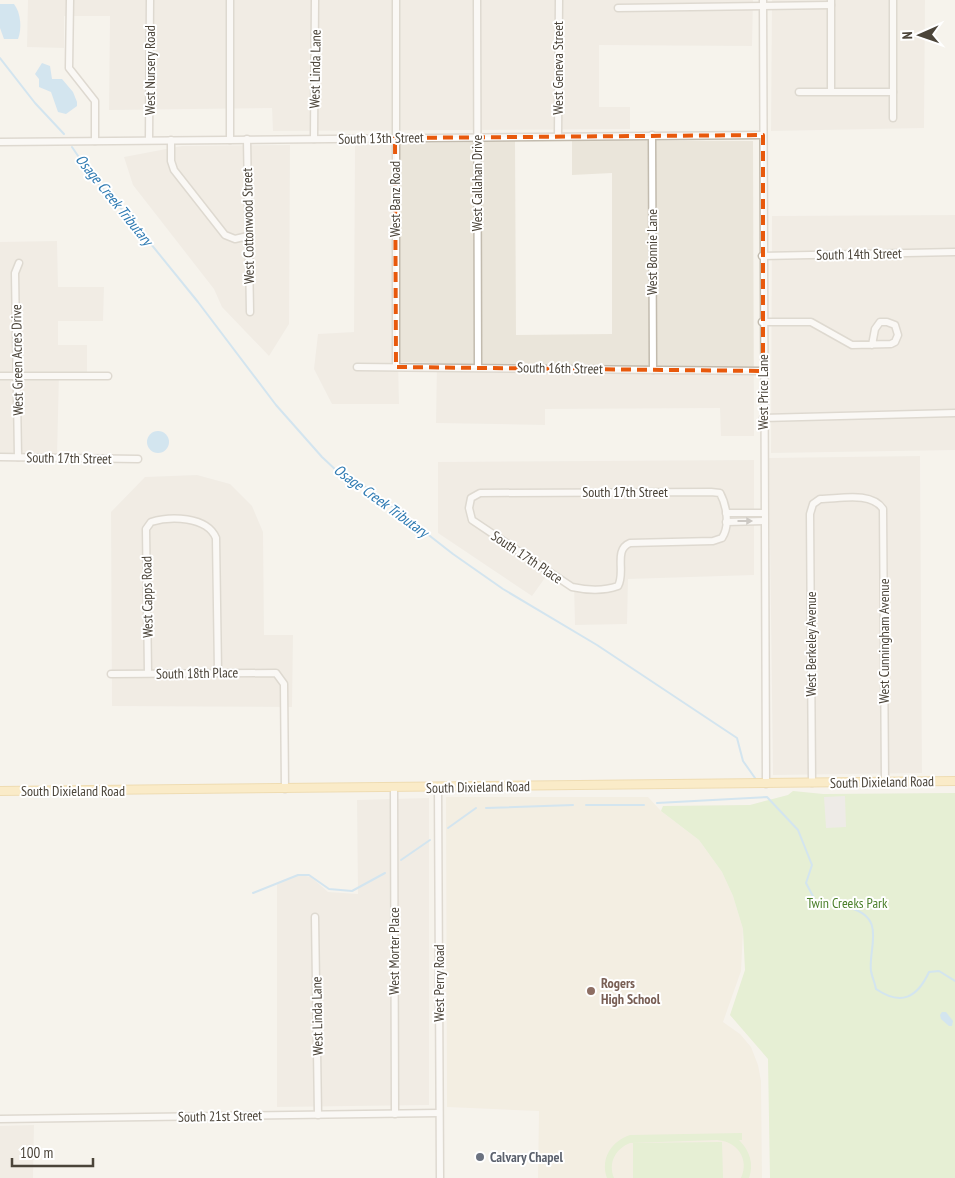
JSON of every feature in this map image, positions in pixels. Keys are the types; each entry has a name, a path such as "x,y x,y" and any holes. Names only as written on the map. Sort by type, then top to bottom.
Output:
{"main road":[{"name":"South Dixieland Road","path":"0,792 955,781"}],"street":[{"path":"70,0 69,68 95,101 95,141"},
{"name":"West Nursery Road","path":"150,0 150,140"},
{"path":"230,0 230,140"},
{"name":"West Linda Lane","path":"314,138 315,0"},
{"name":"West Banz Road","path":"396,0 396,367"},
{"name":"West Callahan Drive","path":"477,0 478,367"},
{"name":"West Geneva Street","path":"558,136 559,0"},
{"path":"893,0 893,118"},
{"path":"618,8 763,2 831,3 831,91"},
{"name":"West Price Lane","path":"763,2 762,322 766,784"},
{"path":"800,92 893,92"},
{"name":"West Bonnie Lane","path":"652,135 653,370"},
{"name":"South 13th Street","path":"0,142 762,135"},
{"name":"West Cottonwood Street","path":"247,139 250,312"},
{"path":"171,140 171,161 174,170 225,235 235,239 248,236"},
{"name":"South 14th Street","path":"762,256 955,252"},
{"name":"West Green Acres Drive","path":"18,457 15,273 19,263"},
{"path":"762,322 811,322 820,325 846,343 857,346 872,345 895,342 898,335 895,325 880,322 875,329 872,345"},
{"name":"South 16th Street","path":"357,367 763,371"},
{"path":"0,376 108,376"},
{"path":"763,418 955,413"},
{"name":"South 17th Street","path":"0,457 138,459"},
{"name":"South 17th Street","path":"471,498 480,493 711,492 720,493 725,502 726,513"},
{"name":"South 17th Place","path":"471,498 472,520 572,587 584,589 611,589 618,586 621,581 621,550 624,545 630,543 713,541 722,538 726,532 726,522"},
{"name":"West Cunningham Avenue","path":"813,504 820,499 870,498 879,502 883,509 885,782"},
{"name":"West Berkeley Avenue","path":"812,783 810,514 813,504"},
{"path":"764,513 726,513 726,522 764,521"},
{"name":"West Capps Road","path":"148,673 146,529 151,522 189,520 207,526 213,532 217,543 218,672"},
{"name":"South 18th Place","path":"111,674 271,672 281,677 284,684 285,790"},
{"name":"West Perry Road","path":"438,787 440,1178"},
{"name":"West Morter Place","path":"394,788 395,1114"},
{"name":"West Linda Lane","path":"316,917 318,1114"},
{"name":"South 21st Street","path":"0,1118 439,1113"}],"highlighted area":[{"path":"763,135 763,371 396,367 395,138"}],"shaded area":[{"path":"28,0 753,0 752,46 599,45 599,107 630,107 630,129 273,131 272,108 109,110 110,16 64,16 64,48 27,47"},
{"path":"772,0 925,0 924,128 771,131"},
{"path":"572,140 753,141 754,436 721,436 720,408 545,409 545,425 436,423 437,363 398,362 399,404 332,404 314,369 318,334 354,332 355,145 515,141 516,335 612,334 612,173 572,175"},
{"path":"290,145 289,324 269,356 222,307 214,289 133,185 124,157 182,146"},
{"path":"955,215 955,450 771,453 772,216"},
{"path":"57,241 58,287 104,287 103,321 58,321 58,345 87,345 87,374 59,374 57,456 0,457 0,242"},
{"path":"920,456 922,773 773,775 769,458"},
{"path":"754,460 754,575 628,579 627,624 575,625 574,584 552,568 532,596 438,533 438,462"},
{"path":"197,475 230,484 252,506 263,532 264,635 293,635 292,707 112,706 111,512 145,477"},
{"path":"845,796 846,827 826,828 824,797"},
{"name":"Rogers High School","path":"446,797 648,797 661,811 699,840 722,872 733,896 743,929 741,971 723,1022 740,1034 751,1047 758,1065 761,1081 762,1178 538,1178 539,1111 447,1107"},
{"path":"429,798 429,1105 277,1107 277,883 300,875 311,877 328,892 358,894 357,800"},
{"path":"34,1125 33,1178 0,1178 0,1126"}],"green space":[{"name":"Twin Creeks Park","path":"793,791 823,794 955,793 955,1178 770,1178 768,1059 730,1015 745,970 743,929 733,896 722,872 699,840 661,811 663,806 750,805 788,795"},
{"path":"742,1133 742,1140 739,1140 746,1149 751,1163 749,1178 741,1178 744,1164 743,1158 736,1147 717,1140 630,1143 620,1149 614,1157 612,1172 614,1178 607,1178 605,1164 609,1151 618,1141 630,1135"},
{"path":"722,1142 723,1178 633,1178 633,1143"}],"water":[{"path":"0,4 14,4 20,21 18,39 4,39 0,28"},
{"path":"42,63 50,66 52,79 62,79 73,92 77,106 66,114 58,112 51,92 39,87 39,79 35,74"},
{"path":"158,431 166,434 169,442 166,450 158,453 150,450 147,442 150,434"},
{"path":"942,1012 946,1012 953,1021 952,1026 949,1026 941,1019 940,1015"}],"waterway":[{"name":"Osage Creek Tributary","path":"0,58 35,103 64,134"},
{"name":"Osage Creek Tributary","path":"72,147 93,178 129,217 198,302 276,405 322,457 338,472 371,490 453,554 503,589 597,645 737,738 743,761 755,778"},
{"name":"Osage Creek Tributary","path":"657,803 767,797 798,830 812,865 806,883 816,902 850,908 861,913 872,926 871,971 876,989 893,997 907,997 919,988 929,972 939,971 955,981"},
{"path":"486,808 573,805"},
{"path":"586,805 644,805"},
{"path":"448,828 476,808"},
{"path":"401,860 430,840"},
{"path":"253,893 298,875 309,875 329,889 352,891 385,873"}],"place":[{"name":"Rogers High School","path":"591,991"},
{"name":"Calvary Chapel","path":"480,1157"}]}
